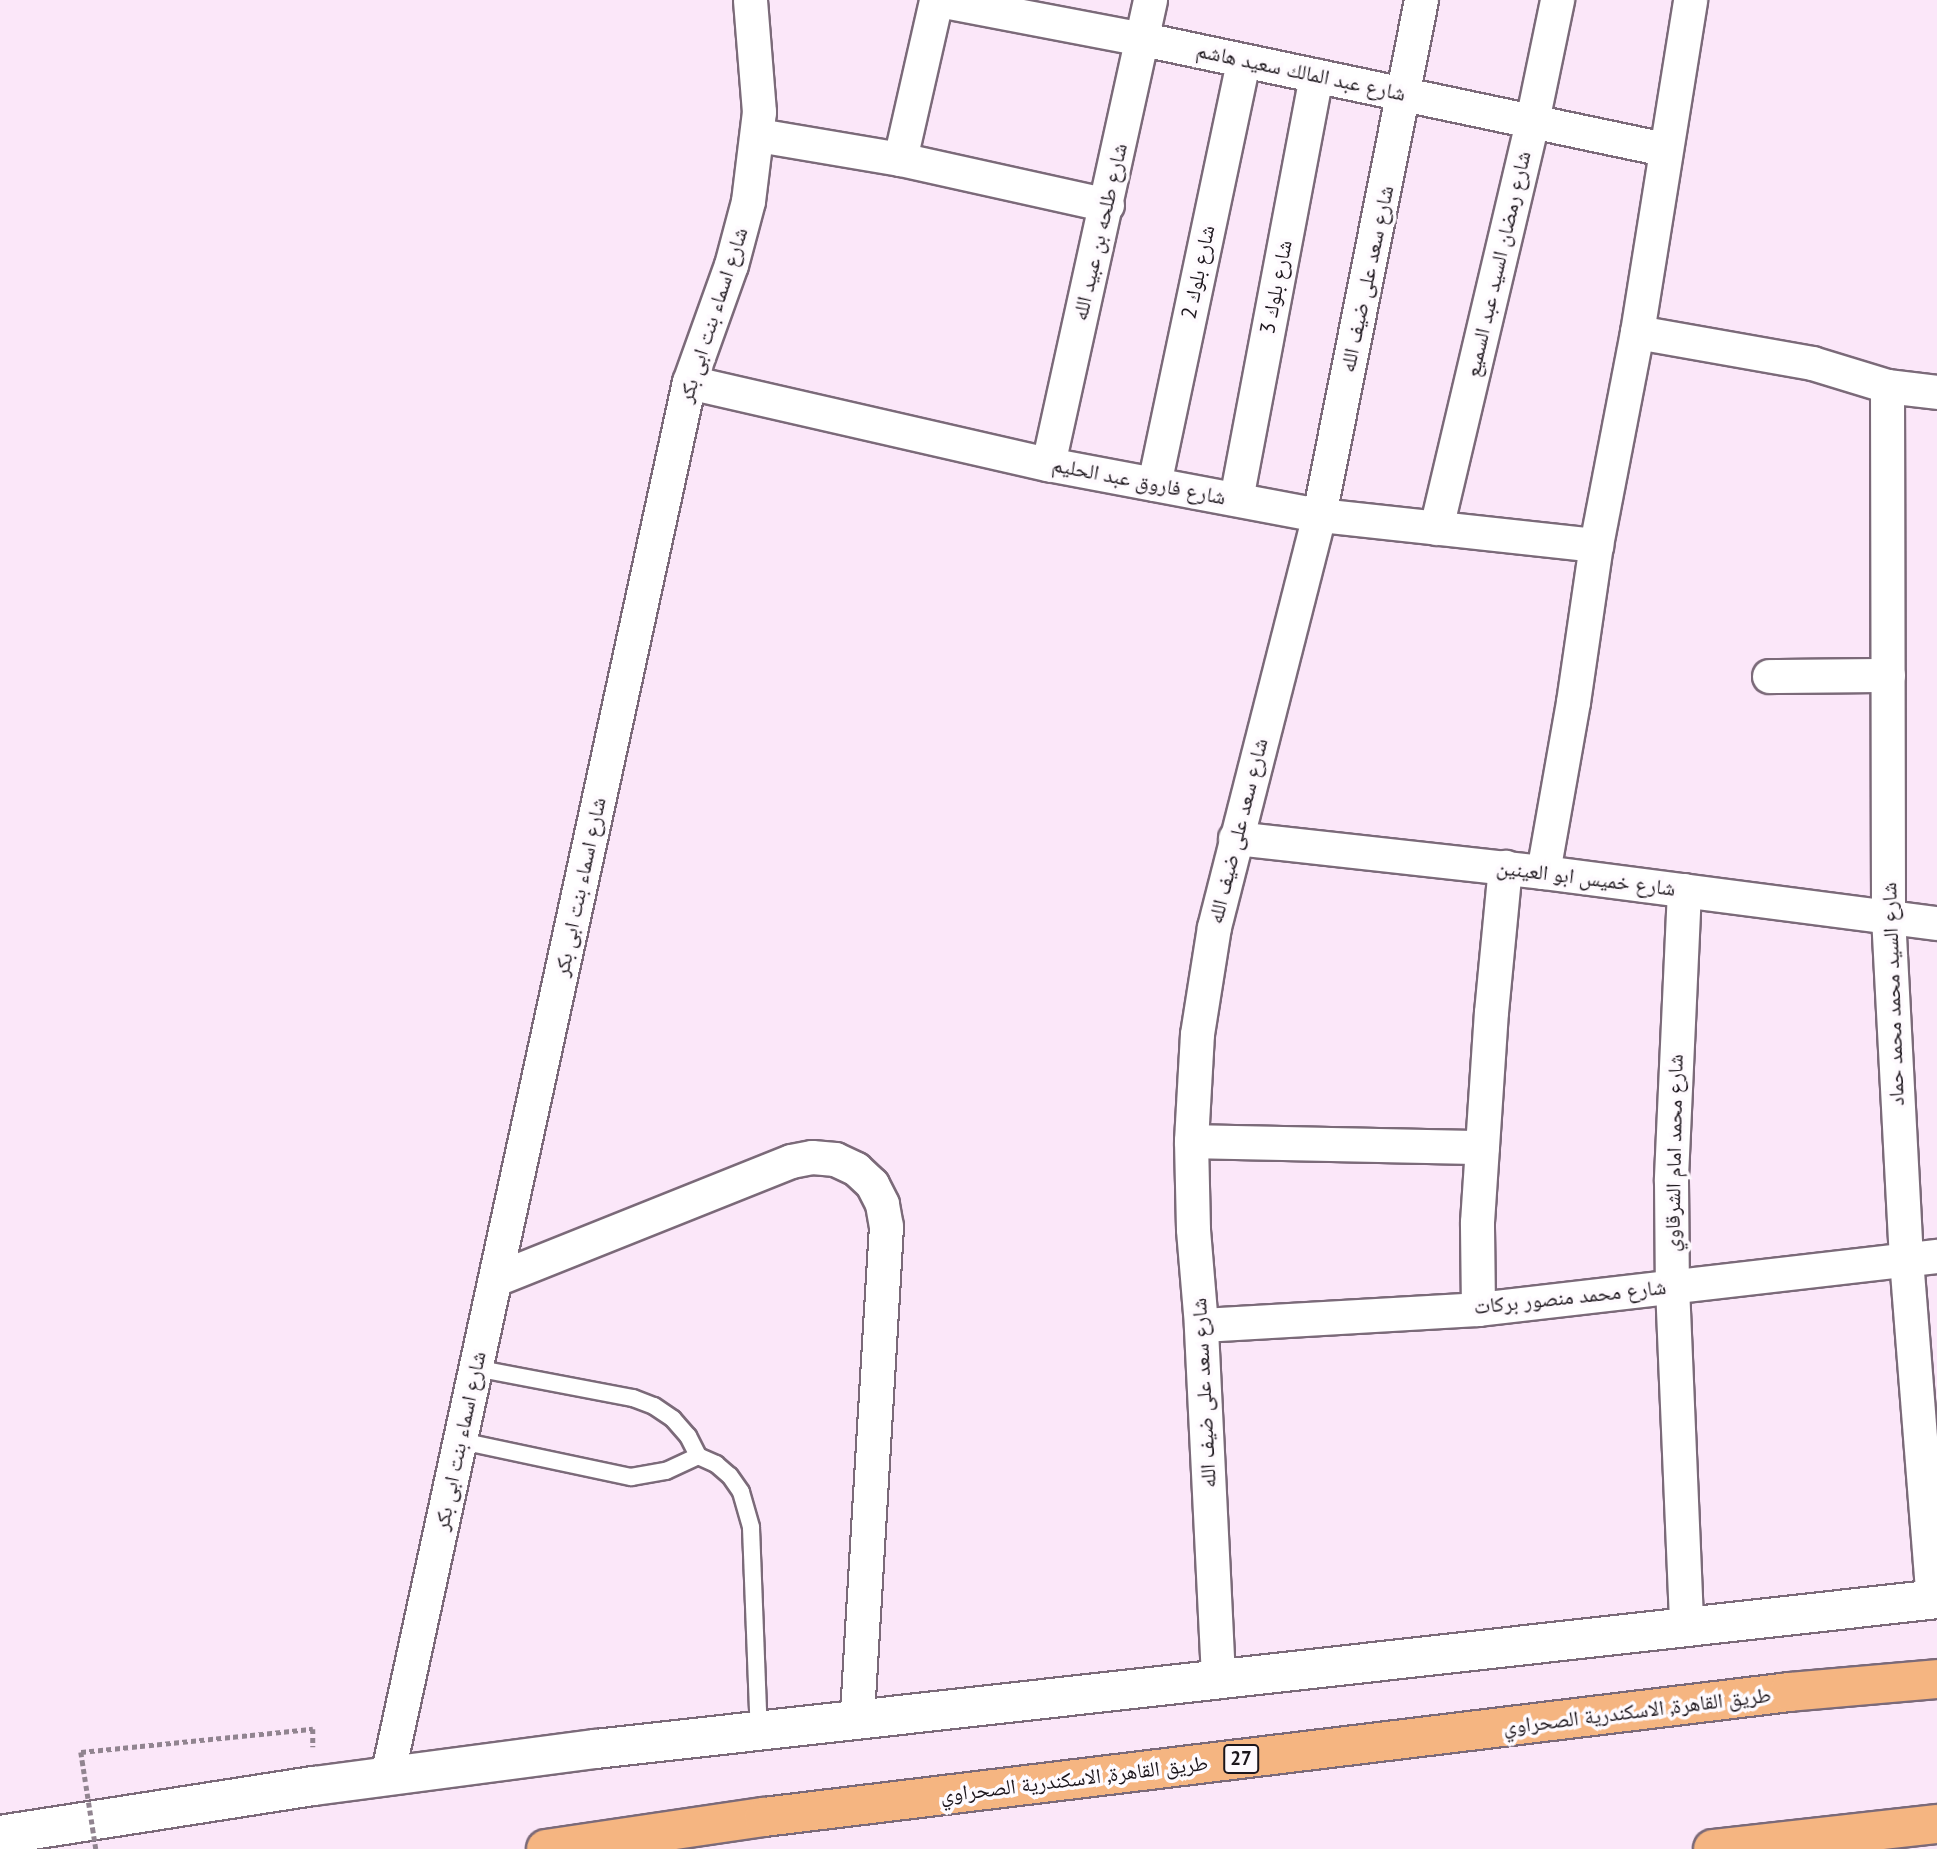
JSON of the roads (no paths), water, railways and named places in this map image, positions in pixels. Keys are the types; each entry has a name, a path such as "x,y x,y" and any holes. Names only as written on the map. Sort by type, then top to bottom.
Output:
{"highway":[{"name":"طريق القاهرة, الاسكندرية الصحراوي","path":"546,1849 792,1814 1789,1692 1937,1679"},
{"path":"1713,1849 1937,1824"}],"street":[{"name":"شارع اسماء بنت ابى بكر","path":"387,1776 689,382 741,233 758,135 750,0"},
{"path":"900,159 937,0"},
{"name":"شارع عبد المالك سعيد هاشم","path":"937,0 1143,39 1664,149"},
{"name":"شارع طلحه بن عبيد الله","path":"1048,464 1150,0"},
{"name":"شارع سعد على ضيف الله","path":"1218,1677 1201,1325 1193,1228 1191,1141 1197,1034 1213,927 1320,515 1405,94 1421,0"},
{"name":"شارع رمضان السيد عبد السميع","path":"1436,528 1532,121 1557,0"},
{"path":"1543,872 1573,702 1596,545 1637,332 1664,149 1690,0"},
{"name":"شارع بلوك 2","path":"1154,484 1243,60"},
{"name":"شارع بلوك 3","path":"1236,499 1316,75"},
{"path":"758,135 900,159 1107,205"},
{"path":"1637,332 1812,363 1887,386 1937,392"},
{"name":"شارع فاروق عبد الحليم","path":"689,382 1048,464 1320,515 1596,545"},
{"name":"شارع السيد محمد محمد حماد","path":"1887,386 1888,916 1922,1258 1935,1599"},
{"path":"1769,676 1888,675"},
{"name":"شارع خميس ابو العينين","path":"1235,838 1504,867 1937,923"},
{"path":"1478,1309 1477,1222 1504,867"},
{"name":"شارع محمد امام الشرقاوي","path":"1684,890 1673,1084 1672,1286 1686,1626"},
{"path":"1191,1141 1482,1147"},
{"path":"496,1279 791,1161 813,1157 835,1159 856,1168 872,1184 882,1204 886,1226 857,1720"},
{"name":"شارع محمد منصور بركات","path":"1201,1325 1478,1309 1922,1258"},
{"path":"0,1835 387,1776 1218,1677 1935,1599"}],"lane":[{"path":"475,1368 633,1398 654,1406 673,1419 688,1436 698,1456 716,1464 730,1476 748,1509 759,1732"},
{"path":"461,1441 631,1477 666,1472 698,1456"}]}
